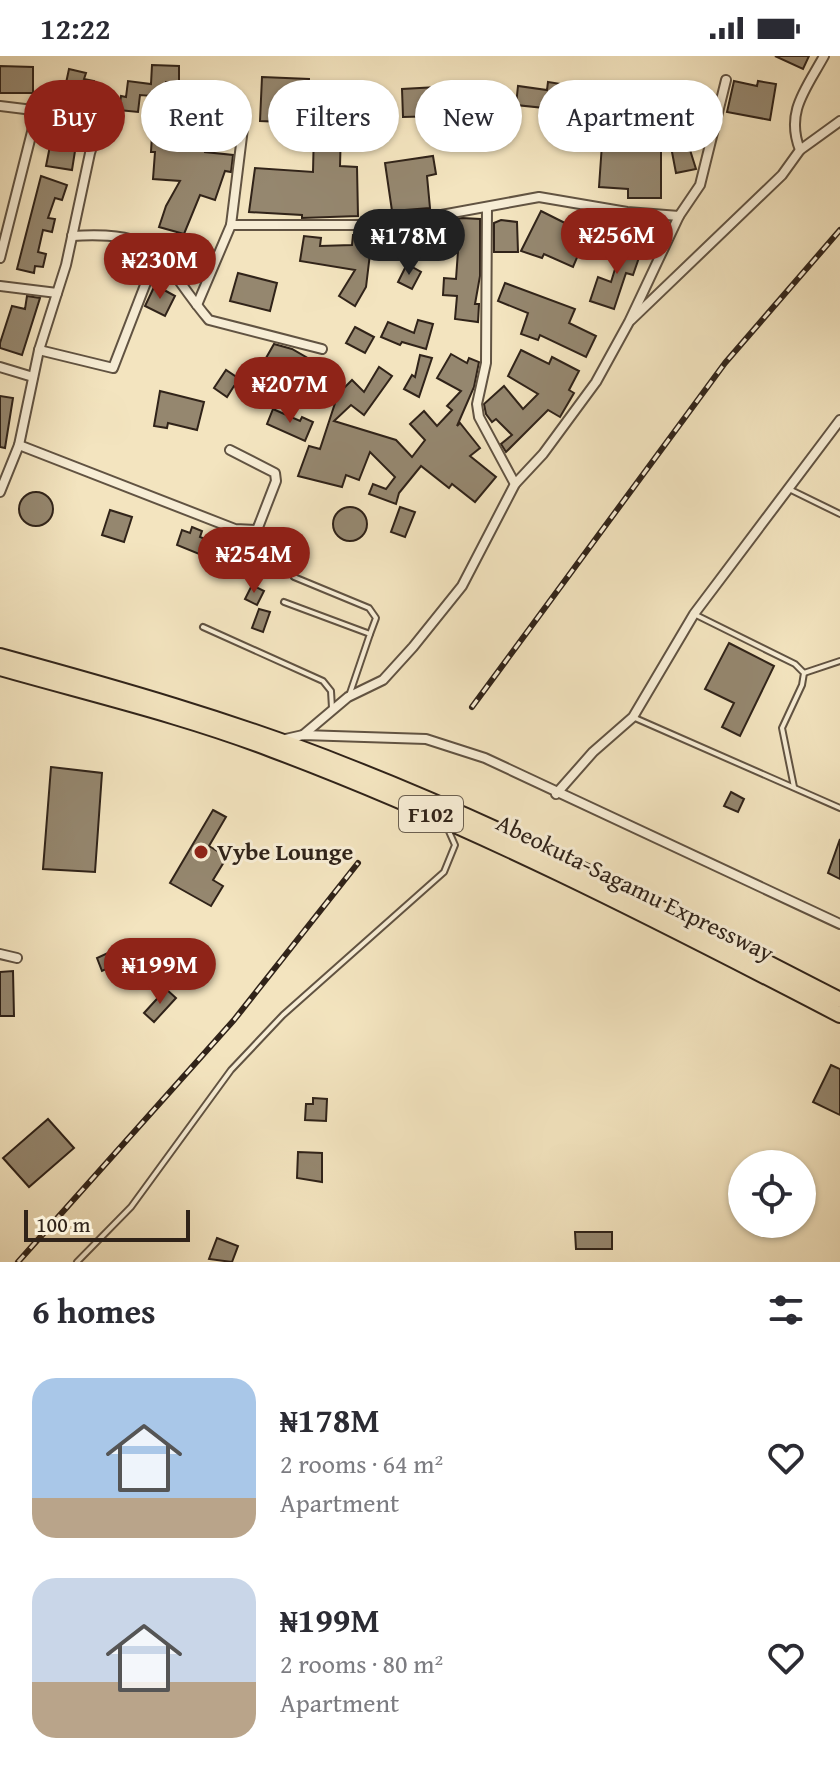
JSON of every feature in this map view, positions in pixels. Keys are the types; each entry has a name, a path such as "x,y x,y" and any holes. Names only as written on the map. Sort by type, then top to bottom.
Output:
{"highway":[{"name":"Abeokuta-Sagamu Expressway","path":"0,656 147,696 483,824 840,1000"},
{"name":"Abeokuta-Sagamu Expressway","path":"0,668 276,745 426,812 840,1015"}],"street":[{"path":"800,150 794,135 795,112 824,56"},
{"path":"276,745 303,735 348,697 383,680 462,586 515,484 543,454 596,382 629,322 679,216 700,185 726,80"},
{"path":"0,106 33,110 35,120 0,258"},
{"path":"629,322 782,175 800,150 840,121"},
{"path":"0,492 19,445 39,350 72,236 90,152"},
{"path":"197,305 231,225 240,152"},
{"path":"231,225 387,225 539,197 627,212 679,216"},
{"path":"487,207 486,363 477,404 483,428 515,484"},
{"path":"72,236 122,235 137,239 180,278 209,320 322,349"},
{"path":"39,350 113,368 157,254"},
{"path":"0,286 57,293"},
{"path":"0,367 33,377"},
{"path":"556,794 593,752 633,717 694,614 840,420"},
{"path":"19,445 235,529 257,530 276,481 275,473 230,450"},
{"path":"303,735 426,739 485,758 556,794 840,924"},
{"path":"0,954 17,958"}],"lane":[{"path":"789,489 840,514"},
{"path":"294,577 369,608 376,618 348,697"},
{"path":"284,602 370,634"},
{"path":"694,614 795,664 804,673"},
{"path":"203,627 323,681 331,691 332,710"},
{"path":"794,787 782,728 804,673 840,661"},
{"path":"633,717 840,808"},
{"path":"77,1262 131,1207 231,1070 283,1015 444,872 455,845 448,828 426,812"}],"building":[{"path":"775,56 809,56 803,69"},
{"path":"152,65 179,66 179,80 151,80"},
{"path":"0,66 33,67 33,80 24,80 24,93 0,93"},
{"path":"69,69 86,73 84,79 89,80 67,80"},
{"path":"262,77 309,79 268,80 268,121 260,121"},
{"path":"128,81 141,83 138,112 125,111"},
{"path":"734,81 757,86 758,81 776,84 770,120 727,112"},
{"path":"522,87 538,89 538,107 522,106"},
{"path":"415,88 415,117 403,117 402,89"},
{"path":"49,152 75,152 72,170 46,166"},
{"path":"155,152 233,155 231,172 225,171 215,200 200,195 184,234 159,227 180,181 153,179"},
{"path":"313,152 340,152 340,166 357,167 358,216 302,218 302,215 249,212 255,168 313,172"},
{"path":"601,152 661,152 661,198 628,198 628,189 599,187"},
{"path":"672,152 691,152 696,169 676,173"},
{"path":"433,156 436,174 427,176 430,208 392,211 385,163"},
{"path":"41,176 67,185 62,200 55,198 48,218 55,219 52,232 43,230 38,252 46,254 43,267 35,266 34,273 17,269"},
{"path":"541,211 587,234 573,267 544,254 542,258 521,251"},
{"path":"480,219 480,276 475,304 479,304 478,322 455,319 457,296 443,295 444,278 456,279 458,251 443,251 444,233 439,232 440,222"},
{"path":"501,220 517,222 518,252 494,252 494,223"},
{"path":"353,235 372,237 366,287 355,306 339,296 355,270 300,261 304,236 321,238 320,246 352,245"},
{"path":"624,240 643,246 633,275 626,273 614,309 590,301 598,277 611,282"},
{"path":"407,264 421,272 412,289 398,282"},
{"path":"238,273 277,283 270,311 230,301"},
{"path":"505,283 575,309 569,323 596,336 586,357 540,335 538,340 521,334 528,313 498,301"},
{"path":"155,285 175,296 165,316 145,306"},
{"path":"27,296 40,298 22,355 0,348 0,343 12,306 25,309"},
{"path":"418,320 433,324 426,349 402,342 400,345 381,337 388,322 414,333"},
{"path":"355,327 374,337 365,353 346,343"},
{"path":"274,344 292,349 325,368 312,389 280,372 263,402 234,386 227,397 214,388 226,370 250,386"},
{"path":"521,350 549,364 552,357 579,371 569,390 574,393 560,417 548,410 506,452 501,444 512,435 496,419 492,422 484,404 504,386 523,409 538,394 508,376"},
{"path":"451,354 467,363 469,358 479,362 474,387 457,426 460,423 480,448 470,456 496,477 475,502 452,484 449,488 421,466 399,493 396,504 369,494 373,484 386,489 395,477 370,452 359,480 346,475 342,487 298,476 309,446 320,449 338,394 352,380 364,392 379,367 392,376 364,415 351,405 334,421 396,440 412,457 425,440 410,424 424,411 437,426 452,410 447,406 461,391 437,378"},
{"path":"420,355 432,358 419,397 404,389 412,375 415,377"},
{"path":"160,391 204,402 197,430 168,423 167,428 154,426"},
{"path":"0,396 13,398 5,448 0,447"},
{"path":"273,409 300,421 302,417 313,422 305,441 267,424"},
{"path":"36,492 48,497 53,509 48,521 36,526 24,521 19,509 24,497"},
{"path":"350,507 362,512 367,524 362,536 350,541 338,536 333,524 338,512"},
{"path":"400,507 415,512 405,537 391,532"},
{"path":"110,510 132,517 124,542 102,535"},
{"path":"192,527 202,531 200,537 210,541 204,556 177,545 182,530 190,533"},
{"path":"252,585 264,591 257,605 245,599"},
{"path":"259,609 270,612 263,632 252,628"},
{"path":"729,643 774,666 740,736 722,727 734,703 705,689"},
{"path":"51,767 102,773 95,872 43,869"},
{"path":"731,792 744,799 738,812 724,806"},
{"path":"213,810 226,817 209,846 227,857 213,880 223,886 211,906 170,883"},
{"path":"840,839 840,879 828,873"},
{"path":"123,946 128,959 102,971 97,958"},
{"path":"13,971 14,1016 0,1016 0,972"},
{"path":"166,989 176,998 154,1022 144,1013"},
{"path":"831,1065 840,1069 840,1115 813,1102"},
{"path":"313,1098 327,1099 326,1121 305,1120 306,1104 313,1104"},
{"path":"48,1119 74,1148 29,1187 3,1158"},
{"path":"298,1152 322,1153 322,1182 297,1178"},
{"path":"575,1232 612,1232 612,1249 576,1249"},
{"path":"217,1238 238,1246 232,1262 209,1259"}],"railway":[{"path":"472,707 725,363 840,230"},
{"path":"18,1262 234,1020 358,863"}],"place":[{"name":"Vybe Lounge","path":"201,852"}]}
